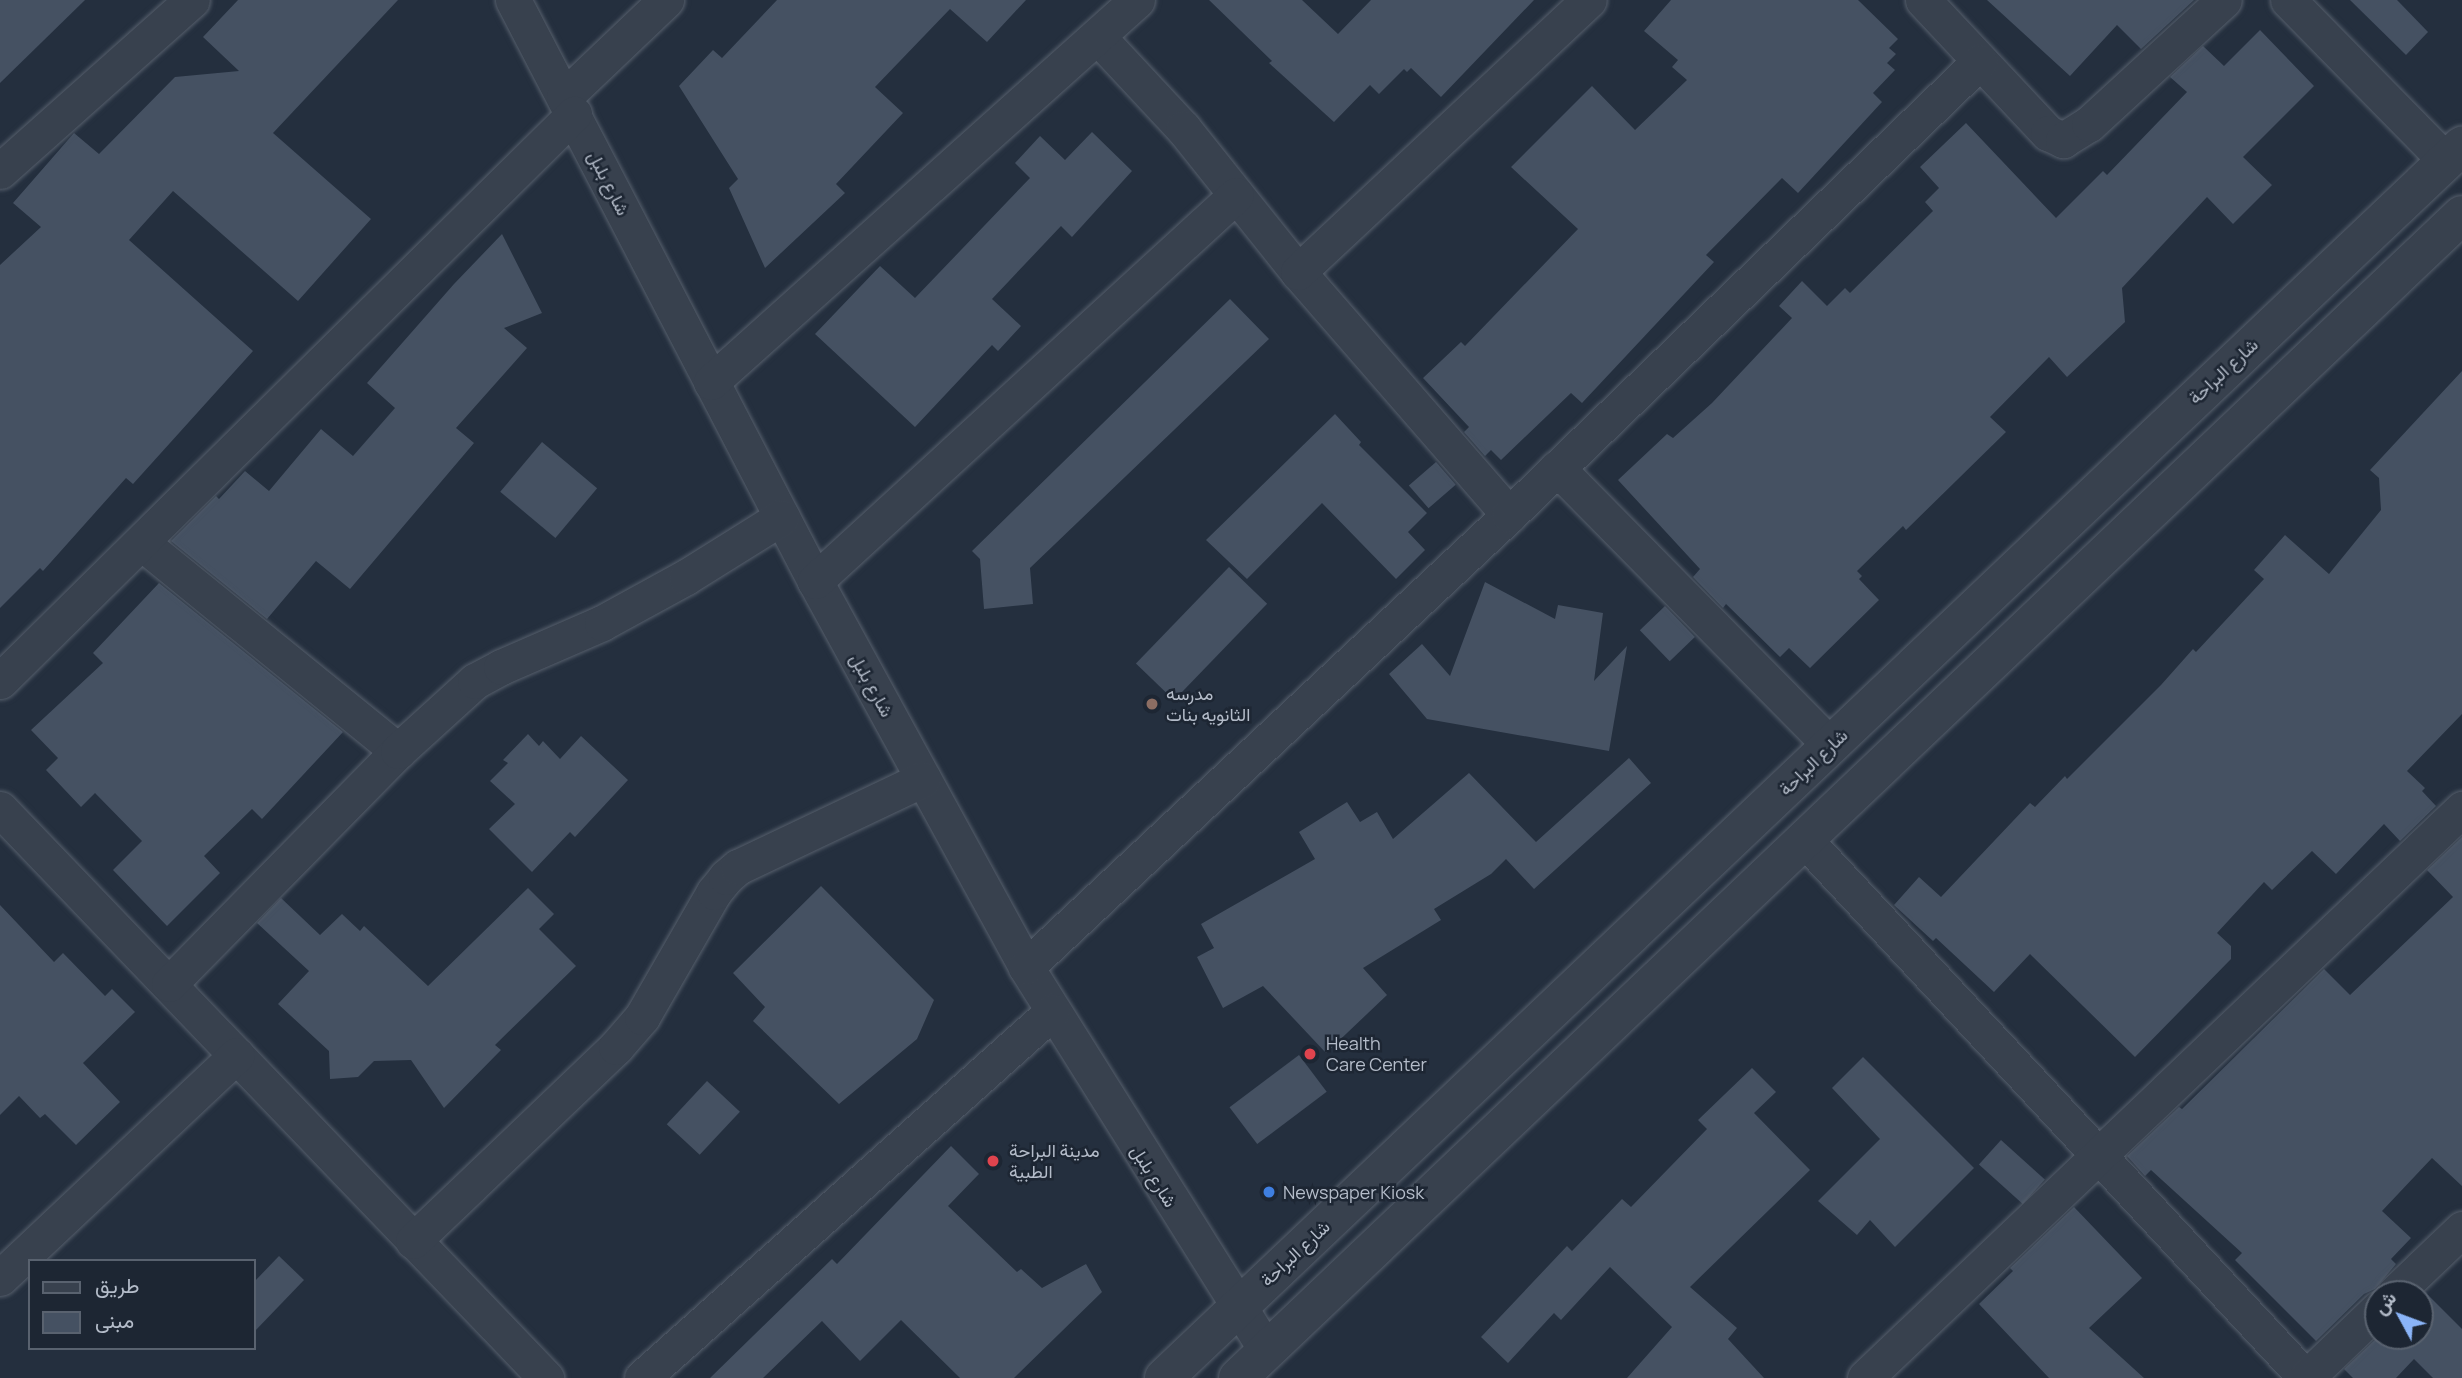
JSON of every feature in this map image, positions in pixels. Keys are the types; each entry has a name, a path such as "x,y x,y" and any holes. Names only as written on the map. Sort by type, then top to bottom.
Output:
{"street":[{"path":"0,171 192,0"},
{"name":"شارع بلبل","path":"513,0 815,581 1026,967 1237,1308 1266,1350"},
{"path":"0,681 142,543 569,106 666,0"},
{"path":"711,382 1137,0"},
{"path":"1298,272 1589,0"},
{"path":"1923,0 2048,133 2063,140 2089,124 2224,0"},
{"path":"2288,0 2454,154"},
{"path":"1098,37 1183,128 1298,272 1509,515"},
{"path":"1026,967 1509,515 1979,62"},
{"name":"شارع البراحة","path":"1164,1378 2454,154"},
{"path":"815,581 1236,195"},
{"path":"1238,1378 2462,215"},
{"path":"1557,468 1830,745"},
{"path":"169,984 398,751 475,681 501,667 602,624 686,577 782,517"},
{"path":"142,543 398,751"},
{"path":"413,1241 615,1047 642,1017 714,892 726,877 738,867 923,779"},
{"path":"0,809 413,1241 526,1371"},
{"path":"1865,1378 2098,1153 2462,809"},
{"path":"1804,839 2306,1378 2364,1322"},
{"path":"642,1378 1052,1012"},
{"path":"0,1278 237,1055"},
{"path":"2409,1280 2462,1229"}],"building":[{"path":"0,0 85,0 0,83"},
{"path":"238,0 398,0 273,133 371,219 298,301 173,191 129,240 253,351 133,484 126,478 43,571 40,568 0,608 0,265 41,227 13,203 74,133 99,154 175,77 239,71 203,37"},
{"path":"777,0 1026,0 987,42 950,9 875,87 903,113 836,184 845,193 765,268 729,188 738,179 679,86 713,50 722,58"},
{"path":"1209,0 1302,0 1338,34 1371,0 1534,0 1441,97 1411,68 1407,72 1404,69 1379,94 1370,85 1334,122 1269,63 1272,61"},
{"path":"1671,0 1858,0 1898,39 1889,48 1896,54 1887,63 1895,70 1873,93 1882,102 1798,193 1782,178 1706,255 1714,262 1582,403 1571,393 1501,460 1491,450 1485,456 1464,432 1469,427 1423,378 1461,342 1465,346 1578,229 1511,167 1592,86 1635,130 1687,80 1672,67 1678,60 1644,31"},
{"path":"1987,0 2194,0 2141,49 2117,25 2070,76"},
{"path":"2350,0 2397,0 2428,32 2406,55"},
{"path":"2260,30 2314,86 2243,157 2272,185 2233,224 2207,197 2122,288 2125,322 2067,377 2049,357 1990,417 2006,432 1906,530 1903,526 1857,571 1862,576 1859,579 1879,600 1810,668 1789,648 1780,657 1726,604 1723,608 1693,577 1700,569 1618,480 1667,434 1673,438 1712,403 1792,318 1779,306 1802,281 1827,306 1845,288 1850,293 1933,211 1925,202 1939,188 1920,167 1966,123 2056,218 2103,171 2107,175 2187,92 2170,77 2203,46 2224,66"},
{"path":"1092,132 1132,171 1072,237 1061,226 992,299 1021,326 998,351 992,345 915,427 815,334 880,266 915,298 1030,178 1015,163 1040,136 1065,160"},
{"path":"502,234 542,313 504,328 527,348 456,428 474,443 350,589 316,561 267,619 171,541 216,496 219,499 245,471 269,491 321,429 353,456 395,408 367,383"},
{"path":"1230,299 1269,339 1030,568 1033,604 984,609 980,559 972,551"},
{"path":"2462,371 2462,714 2407,771 2425,788 2422,791 2436,806 2400,841 2384,824 2336,874 2312,851 2272,890 2264,882 2217,933 2231,946 2231,959 2135,1057 2030,954 1994,992 1936,938 1933,941 1894,905 1919,877 1941,897 2030,803 2035,807 2065,776 2067,779 2193,649 2196,652 2264,579 2254,570 2285,535 2329,574 2381,510 2379,478 2370,470"},
{"path":"1335,414 1361,442 1359,445 1427,513 1408,532 1425,550 1396,579 1322,503 1247,579 1206,540"},
{"path":"542,442 597,488 555,538 500,492"},
{"path":"1436,462 1456,485 1429,508 1409,486"},
{"path":"1229,567 1267,604 1174,700 1136,663"},
{"path":"1485,582 1555,619 1558,605 1603,613 1594,681 1627,646 1609,751 1427,719 1389,674 1422,644 1450,676"},
{"path":"159,583 343,732 262,819 252,809 204,856 220,873 167,926 113,870 142,841 95,793 81,807 46,770 58,758 31,730 103,663 93,653"},
{"path":"1665,606 1695,637 1670,661 1640,630"},
{"path":"528,734 539,746 543,741 560,759 581,736 628,780 575,837 570,832 532,872 489,829 515,804 490,781 508,763 503,760"},
{"path":"1629,758 1651,783 1534,889 1506,859 1491,874 1434,909 1441,920 1363,968 1387,995 1326,1053 1263,986 1223,1008 1197,957 1214,948 1201,924 1315,859 1299,832 1347,802 1360,822 1377,812 1393,839 1469,773 1536,842"},
{"path":"2462,837 2462,1186 2432,1158 2382,1211 2411,1238 2391,1259 2396,1264 2383,1280 2364,1280 2364,1294 2316,1341 2235,1260 2242,1253 2151,1170 2145,1176 2127,1156 2179,1107 2182,1109 2324,969 2350,995 2453,897 2427,870"},
{"path":"821,886 934,1000 917,1039 839,1104 753,1021 765,1007 733,973"},
{"path":"528,888 554,914 539,929 576,966 495,1045 501,1050 444,1108 411,1060 374,1061 358,1077 330,1079 329,1051 278,1004 309,971 257,923 281,898 320,935 342,914 360,931 364,926 428,986"},
{"path":"0,905 54,962 63,953 105,996 112,989 135,1012 83,1063 120,1102 76,1145 45,1114 40,1118 19,1096 0,1115"},
{"path":"1299,1055 1327,1092 1257,1144 1230,1107"},
{"path":"1863,1057 1974,1168 1895,1247 1870,1220 1857,1235 1818,1201 1880,1139 1832,1088"},
{"path":"1752,1068 1776,1092 1754,1113 1810,1170 1690,1287 1737,1328 1728,1339 1764,1378 1627,1378 1672,1327 1610,1267 1561,1320 1554,1313 1508,1363 1481,1337 1567,1246 1572,1251 1622,1199 1631,1207 1707,1129 1698,1120"},
{"path":"707,1081 740,1112 700,1155 667,1124"},
{"path":"2001,1140 2045,1179 2023,1204 1979,1165"},
{"path":"951,1146 979,1174 948,1206 1017,1272 1021,1269 1042,1288 1086,1264 1102,1292 1014,1378 960,1378 901,1320 860,1361 822,1321 763,1378 710,1378 832,1259 837,1264"},
{"path":"2074,1207 2142,1278 2089,1328 2144,1378 2049,1378 1979,1304 2013,1271 2010,1268"},
{"path":"279,1256 304,1280 256,1330 256,1280"},
{"path":"2434,1301 2462,1329 2462,1378 2433,1378 2414,1359 2396,1378 2353,1378 2344,1369 2364,1350 2434,1350"}],"place":[{"name":"مدرسه الثانويه بنات","path":"1152,704"},
{"name":"Health Care Center","path":"1310,1054"},
{"name":"مدينة البراحة الطبية","path":"993,1161"},
{"name":"Newspaper Kiosk","path":"1269,1192"}]}
